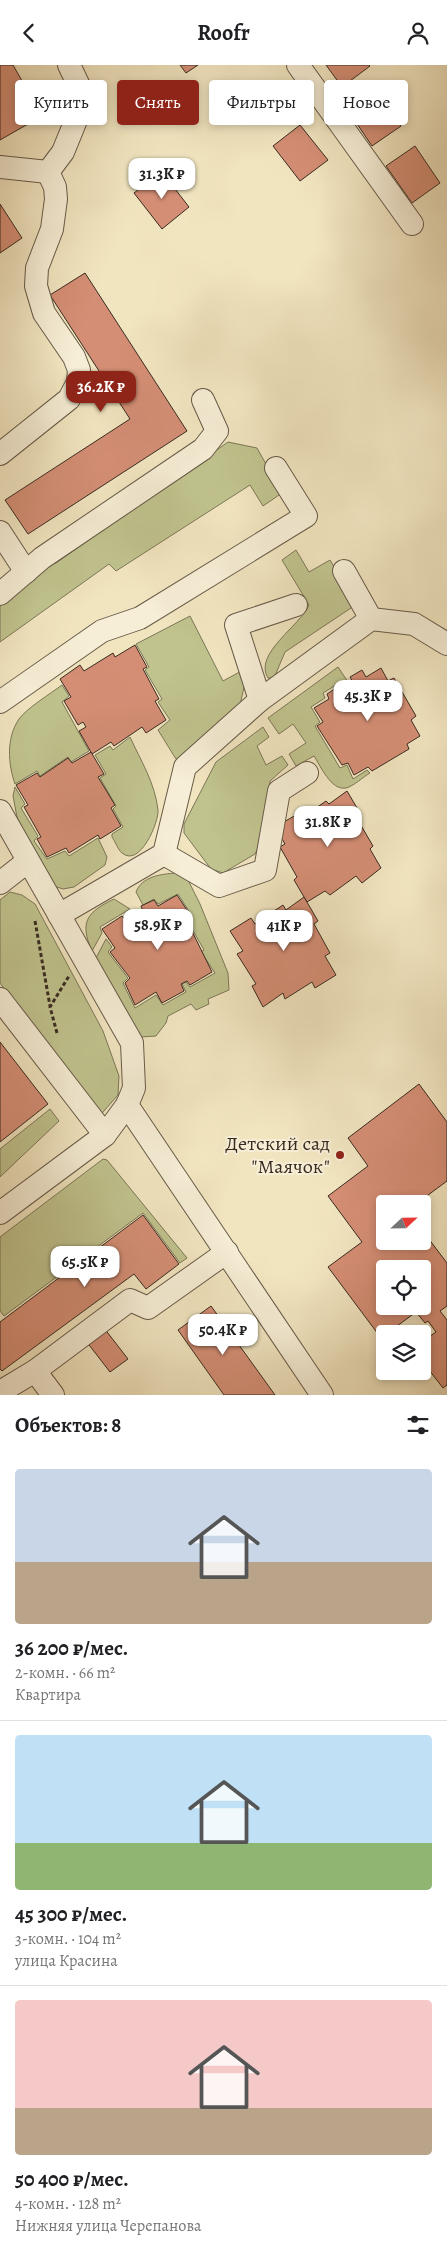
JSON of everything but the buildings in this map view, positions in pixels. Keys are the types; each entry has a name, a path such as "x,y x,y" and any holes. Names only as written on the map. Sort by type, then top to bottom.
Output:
{"street":[{"path":"48,172 63,152 76,120 80,88 70,65"},
{"path":"298,65 412,224"},
{"path":"0,167 48,172"},
{"path":"0,454 70,399 78,382 79,370 74,357 44,313 36,286 37,268 52,229 56,199 48,172"},
{"path":"0,594 42,559 203,449 217,431 202,400"},
{"path":"0,702 102,631 140,618 306,516 276,468"},
{"path":"0,532 26,572"},
{"path":"344,571 371,619"},
{"path":"260,700 236,625 296,605"},
{"path":"59,915 164,854 185,767 260,700 371,619 414,625 447,644"},
{"path":"164,854 220,886 265,870 279,791 307,773"},
{"path":"0,1213 105,1135 126,1105 134,1088 132,1043 28,861 1,809"},
{"path":"0,883 28,861"},
{"path":"0,999 105,1135"},
{"path":"126,1105 322,1395"},
{"path":"0,1392 35,1371 130,1300 148,1308 226,1252"},
{"path":"35,1371 53,1395"}],"path":[{"path":"34,917 50,1007 58,1035"},
{"path":"50,1007 82,956"}],"green space":[{"path":"228,442 257,448 282,493 263,506 250,485 116,571 109,564 0,642 0,602 41,568 56,563"},
{"path":"296,550 309,572 330,560 357,604 285,652 274,678 268,678 265,669 267,659 272,650 297,622 309,605 282,560"},
{"path":"190,616 223,681 247,668 247,674 238,714 180,760 176,759 158,730 170,720 158,702 162,699 145,670 149,667 136,644"},
{"path":"338,667 350,685 341,691 336,685 323,693 325,698 311,707 320,722 315,726 340,768 347,765 353,779 367,770 370,773 346,788 336,786 331,782 314,756 296,766 289,754 306,743 293,724 279,734 268,718"},
{"path":"62,685 69,696 62,702 89,751 71,762 68,757 40,776 37,771 15,784 10,760 10,743 15,726 27,710"},
{"path":"263,727 269,737 257,746 266,765 282,756 288,765 270,781 264,836 255,854 223,873 211,869 184,833 184,824 216,762"},
{"path":"130,737 151,781 158,810 152,833 147,842 142,849 129,856 121,852 112,837 112,834 123,827 113,809 116,806 100,778 106,774 95,755 110,746 113,750"},
{"path":"15,787 25,804 21,808 38,836 34,841 47,859 65,851 69,856 98,838 107,857 105,865 74,887 63,889 48,884 39,873 17,817 13,796"},
{"path":"176,873 186,876 200,904 228,973 229,990 208,999 209,1004 196,1010 191,1004 168,1016 166,1023 156,1036 141,1037 96,958 106,939 112,947 108,952 128,978 123,983 135,1008 156,995 163,1005 186,992 182,984 186,982 190,987 215,973 201,952 204,950 187,920 192,916 178,894 158,904 154,899 143,905 136,892 143,882 148,879 159,875"},
{"path":"10,892 22,895 35,904 103,1031 119,1076 118,1095 97,1119 0,983 0,900"},
{"path":"114,899 130,909 100,927 102,933 92,951 86,932 88,919 97,909"},
{"path":"50,1109 59,1121 0,1177 0,1149"},
{"path":"103,1159 107,1160 187,1258 180,1263 143,1213 4,1316 0,1311 0,1237"}],"place":[{"name":"Детский сад \"Маячок\"","path":"340,1155"}]}
